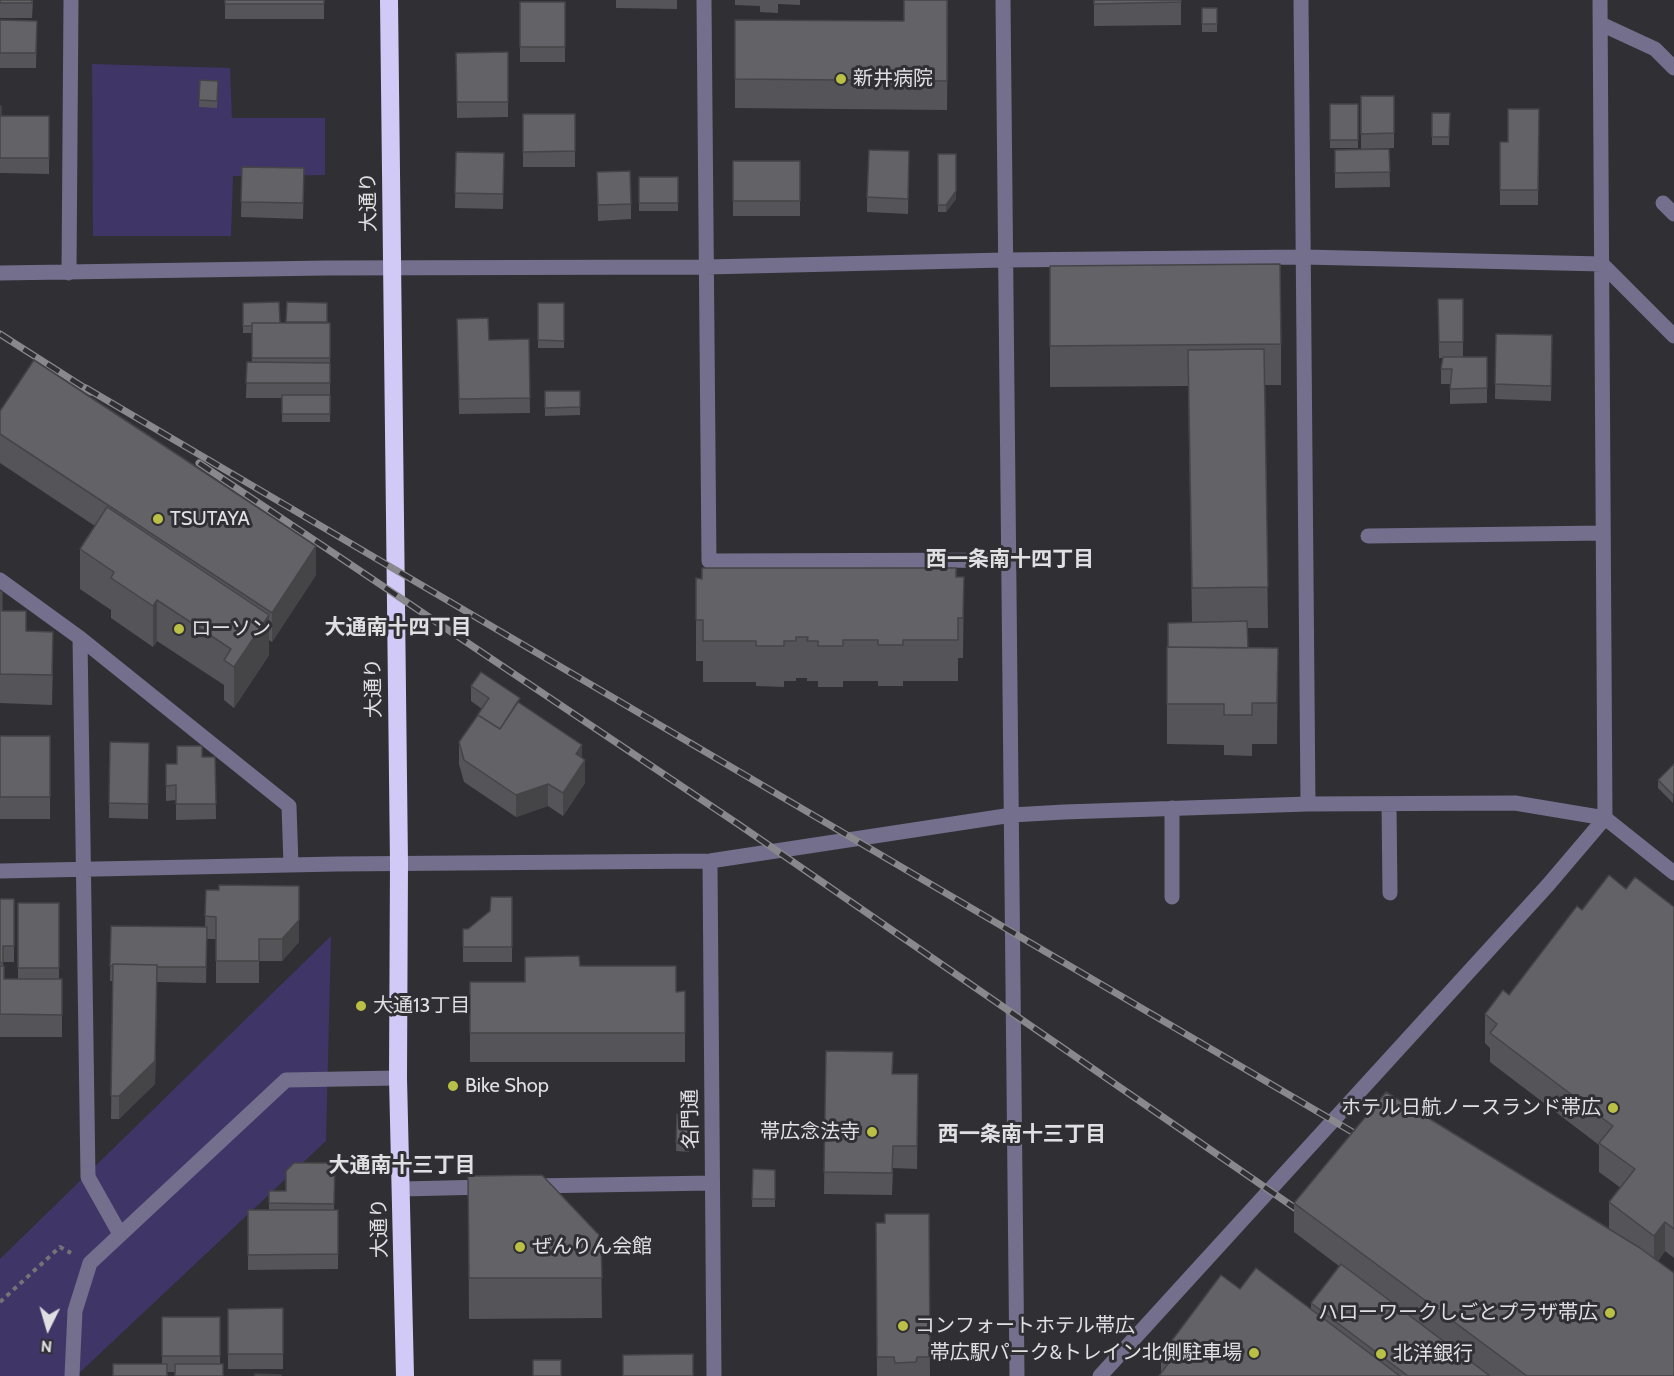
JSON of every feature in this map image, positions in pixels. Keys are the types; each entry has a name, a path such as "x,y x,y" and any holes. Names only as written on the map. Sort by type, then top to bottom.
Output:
{"highway":[{"name":"大通り","path":"389,0 399,863 398,1078 405,1376"}],"street":[{"path":"69,273 71,0"},
{"path":"704,0 709,561 1010,560"},
{"path":"1003,0 1017,1376"},
{"path":"1301,0 1308,804"},
{"path":"1100,1376 1548,885 1605,818 1600,0"},
{"path":"1601,24 1654,49 1674,68"},
{"path":"0,273 392,267 706,267 1004,260 1304,257 1602,264 1673,333"},
{"path":"1368,536 1604,533"},
{"path":"0,580 80,638 290,806 291,865"},
{"path":"80,638 88,1178 120,1234"},
{"path":"0,871 399,863 710,861 1012,815 1308,804 1515,803 1605,818 1674,873"},
{"path":"1389,804 1390,893"},
{"path":"1172,808 1172,897"},
{"name":"名門通","path":"710,861 714,1376"},
{"path":"72,1376 75,1311 90,1263 286,1080 398,1078"},
{"path":"521,1187 712,1183"},
{"path":"402,1189 497,1187"}],"path":[{"path":"0,1302 60,1247 90,1263"}],"shaded area":[{"path":"92,64 230,68 232,118 325,118 325,175 233,176 231,236 93,236"},
{"path":"331,936 326,1141 76,1376 0,1376 0,1259"}],"building":[{"path":"0,0 32,0 32,3 0,3"},
{"path":"225,0 324,0 324,4 225,4"},
{"path":"904,0 947,0 947,81 735,79 735,20 904,21"},
{"path":"1094,0 1181,0 1181,2 1094,4"},
{"path":"520,2 565,2 565,47 520,47"},
{"path":"1202,8 1217,8 1217,24 1202,24"},
{"path":"0,20 37,21 36,53 0,53"},
{"path":"508,52 508,102 457,102 456,53"},
{"path":"200,80 218,81 217,101 199,100"},
{"path":"1361,96 1394,96 1394,133 1361,134"},
{"path":"1330,104 1358,104 1358,140 1330,140"},
{"path":"0,106 1,116 49,116 49,158 0,158"},
{"path":"1508,109 1539,109 1538,190 1500,190 1500,142 1508,142"},
{"path":"1432,113 1450,113 1449,137 1432,137"},
{"path":"523,114 575,114 575,151 523,152"},
{"path":"1389,149 1390,172 1335,173 1335,150"},
{"path":"869,150 909,151 908,199 867,197"},
{"path":"456,152 504,153 503,194 455,193"},
{"path":"938,154 956,154 956,191 946,205 938,205"},
{"path":"733,161 800,161 800,201 733,201"},
{"path":"242,167 304,168 303,203 241,202"},
{"path":"630,171 631,204 598,205 597,172"},
{"path":"639,177 678,177 678,203 639,203"},
{"path":"1280,264 1281,344 1050,346 1050,266"},
{"path":"1438,299 1463,299 1463,342 1439,342"},
{"path":"279,302 280,323 252,323 252,326 243,326 243,303"},
{"path":"287,302 327,303 327,322 286,322"},
{"path":"538,303 564,303 564,341 538,340"},
{"path":"488,318 489,340 529,339 530,398 459,399 457,319"},
{"path":"252,323 330,323 330,358 252,358"},
{"path":"1496,334 1552,335 1551,386 1495,384"},
{"path":"1264,349 1268,587 1192,588 1188,350"},
{"path":"1443,357 1487,357 1487,388 1450,389 1452,369 1441,369"},
{"name":"TSUTAYA","path":"34,360 316,546 272,613 0,434 0,411"},
{"path":"247,362 330,363 330,383 246,383"},
{"path":"545,391 580,391 580,407 545,408"},
{"path":"282,395 330,395 330,414 282,414"},
{"path":"107,507 269,615 234,667 224,660 231,649 157,600 153,606 111,578 114,572 80,549"},
{"path":"702,568 956,568 956,577 964,577 963,618 958,618 958,640 903,640 903,645 878,645 878,640 843,640 843,646 818,646 818,641 807,641 808,637 796,637 796,641 784,641 784,646 756,646 756,641 703,641 703,620 696,620 696,578 702,579"},
{"path":"0,591 2,591 2,611 26,611 26,631 53,632 52,675 0,674"},
{"path":"1247,621 1248,648 1168,647 1168,623"},
{"path":"1167,647 1278,648 1277,703 1252,703 1252,715 1224,715 1224,704 1167,704"},
{"path":"481,672 520,698 500,729 477,716 489,698 471,686"},
{"path":"518,702 582,745 576,754 585,760 563,793 548,784 516,795 464,760 459,742 478,715 500,729"},
{"path":"0,736 50,736 50,797 0,797"},
{"path":"110,742 149,743 148,804 109,803"},
{"path":"177,746 202,746 202,757 215,757 216,804 176,804 176,785 166,786 166,764 177,764"},
{"path":"1674,764 1674,794 1673,795 1658,780"},
{"name":"ホテル日航ノースランド帯広","path":"1609,875 1626,889 1635,877 1674,907 1674,1229 1665,1222 1654,1236 1609,1202 1635,1169 1599,1143 1613,1126 1490,1033 1497,1024 1485,1014 1503,990 1509,995 1577,906 1582,910"},
{"path":"219,885 299,886 299,920 282,939 259,939 259,961 216,961 216,917 205,916 206,890 219,890"},
{"path":"491,897 512,897 512,947 463,947 463,929 468,929 490,911"},
{"path":"0,899 14,899 14,946 3,946 3,963 0,963"},
{"path":"18,903 59,903 59,968 18,968"},
{"path":"111,926 207,927 206,967 113,964 110,966"},
{"path":"579,956 580,966 676,966 676,992 685,991 685,1033 470,1033 470,982 525,982 525,957"},
{"path":"113,964 157,965 155,1061 119,1096 111,1096"},
{"path":"0,966 4,966 4,979 62,979 62,1015 0,1014"},
{"name":"帯広念法寺","path":"826,1051 893,1052 892,1074 918,1074 917,1146 893,1146 892,1173 824,1172"},
{"path":"1386,1092 1640,1248 1674,1273 1674,1376 1527,1376 1294,1203"},
{"path":"677,1114 690,1114 689,1144 676,1143"},
{"path":"294,1163 335,1163 334,1204 269,1203 269,1191 286,1191 286,1171"},
{"path":"753,1169 775,1170 775,1199 752,1199"},
{"path":"542,1175 601,1237 602,1278 469,1278 468,1176"},
{"path":"248,1210 338,1210 338,1254 248,1255"},
{"name":"コンフォートホテル帯広","path":"885,1214 929,1214 930,1357 917,1357 916,1362 895,1363 894,1357 877,1357 876,1223 885,1223"},
{"path":"1341,1264 1490,1376 1408,1376 1311,1303"},
{"path":"1256,1268 1400,1376 1159,1376 1170,1361 1161,1355 1221,1275 1240,1289"},
{"path":"283,1308 283,1354 228,1354 228,1309"},
{"path":"162,1317 220,1317 220,1356 162,1356"},
{"path":"693,1354 693,1376 623,1376 623,1355"},
{"path":"533,1360 561,1360 561,1376 533,1376"},
{"path":"113,1364 167,1364 167,1376 113,1376"},
{"path":"175,1364 223,1364 223,1376 175,1376"},
{"path":"255,1374 281,1375 281,1376 255,1376"}],"railway":[{"path":"0,334 91,392"},
{"path":"86,388 1366,1140"},
{"path":"199,463 738,824 1308,1217"}],"place":[{"name":"新井病院","path":"841,79"},
{"name":"TSUTAYA","path":"158,519"},
{"name":"ローソン","path":"179,629"},
{"name":"大通13丁目","path":"361,1006"},
{"name":"Bike Shop","path":"453,1086"},
{"name":"ホテル日航ノースランド帯広","path":"1613,1108"},
{"name":"帯広念法寺","path":"872,1132"},
{"name":"ぜんりん会館","path":"520,1247"},
{"name":"ハローワークしごとプラザ帯広","path":"1610,1313"},
{"name":"コンフォートホテル帯広","path":"903,1326"},
{"name":"帯広駅パーク&トレイン北側駐車場","path":"1254,1353"},
{"name":"北洋銀行","path":"1381,1354"}],"district":[{"name":"西一条南十四丁目","path":"1010,560"},
{"name":"大通南十四丁目","path":"398,628"},
{"name":"西一条南十三丁目","path":"1022,1135"},
{"name":"大通南十三丁目","path":"402,1166"}]}
